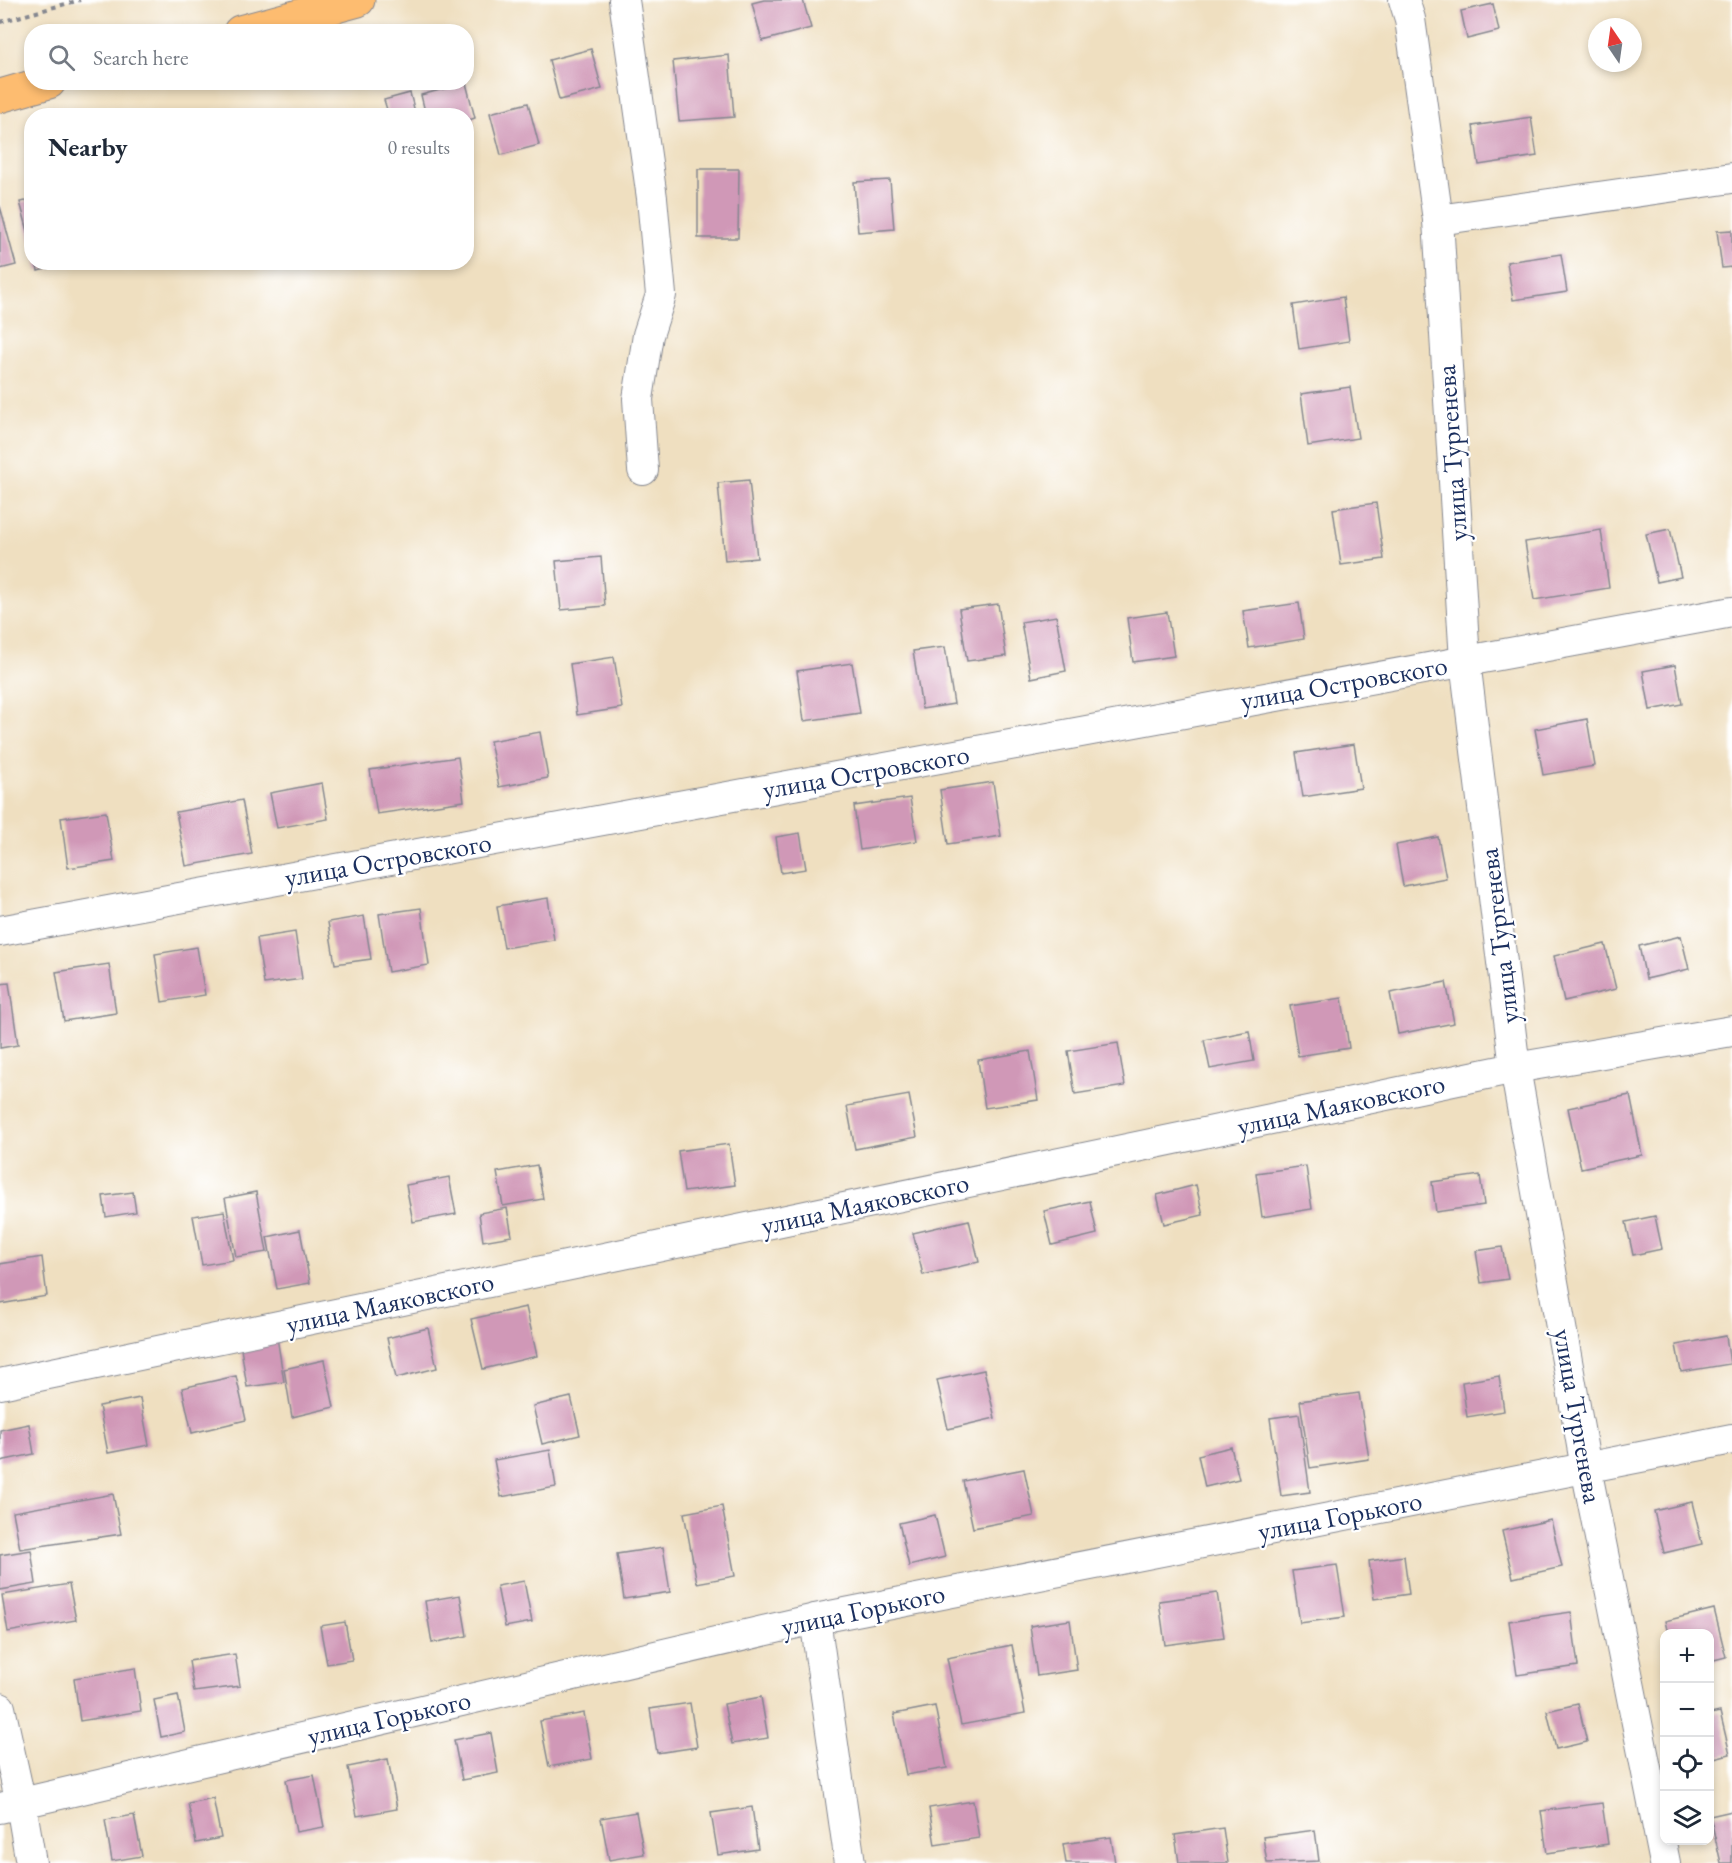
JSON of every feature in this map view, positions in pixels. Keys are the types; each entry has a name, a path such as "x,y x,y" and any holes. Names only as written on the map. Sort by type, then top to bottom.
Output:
{"main road":[{"path":"270,24 358,0"},
{"path":"0,96 24,89"}],"street":[{"path":"624,0 652,198 661,295 648,335 638,399 643,470"},
{"name":"улица Тургенева","path":"1404,0 1410,19 1438,220 1466,661 1515,1068 1586,1468 1665,1863"},
{"path":"1438,220 1732,178"},
{"name":"улица Островского","path":"0,931 1732,612"},
{"name":"улица Маяковского","path":"0,1383 1515,1068 1732,1030"},
{"name":"улица Горького","path":"11,1806 815,1619 1732,1439"},
{"path":"815,1619 850,1863"},
{"path":"0,1708 11,1806 32,1863"}],"path":[{"path":"0,22 80,0"}],"building":[{"path":"764,0 803,0 811,28 762,41 752,3"},
{"path":"1493,4 1499,31 1467,39 1461,11"},
{"path":"591,49 602,89 559,100 549,60"},
{"path":"729,55 734,117 679,121 673,61"},
{"path":"440,90 468,90 472,108 424,108 421,95"},
{"path":"410,93 414,108 386,108 384,100"},
{"path":"528,103 539,145 501,155 490,113"},
{"path":"1531,117 1537,156 1479,165 1473,126"},
{"path":"698,169 739,169 738,238 698,238"},
{"path":"890,180 894,229 858,232 854,182"},
{"path":"24,201 24,217 20,202"},
{"path":"0,206 16,265 0,269"},
{"path":"1732,230 1732,267 1722,268 1717,231"},
{"path":"1561,254 1567,292 1513,300 1507,262"},
{"path":"1343,297 1349,341 1299,349 1293,305"},
{"path":"1350,387 1358,438 1308,446 1301,394"},
{"path":"749,480 757,558 725,561 718,483"},
{"path":"1376,503 1384,559 1341,565 1333,509"},
{"path":"1670,529 1681,577 1657,582 1646,534"},
{"path":"1601,530 1609,588 1534,600 1525,542"},
{"path":"601,557 605,606 561,610 556,561"},
{"path":"1299,603 1304,639 1249,648 1243,611"},
{"path":"998,604 1006,656 967,661 959,609"},
{"path":"1167,612 1174,656 1133,662 1127,618"},
{"path":"1056,616 1066,671 1031,678 1021,622"},
{"path":"945,647 954,704 922,709 913,651"},
{"path":"614,657 622,708 577,715 570,664"},
{"path":"852,663 860,713 804,721 797,671"},
{"path":"1675,665 1682,704 1650,710 1643,671"},
{"path":"1587,719 1595,766 1543,775 1535,729"},
{"path":"540,732 548,778 499,787 490,741"},
{"path":"1354,744 1361,788 1303,797 1296,753"},
{"path":"458,757 464,801 377,814 370,770"},
{"path":"993,782 1001,836 948,844 940,790"},
{"path":"322,783 328,819 277,828 270,793"},
{"path":"910,798 917,841 860,850 854,806"},
{"path":"242,800 252,854 186,866 176,812"},
{"path":"106,812 114,861 68,868 61,818"},
{"path":"800,833 806,869 781,873 776,837"},
{"path":"1438,837 1446,878 1403,886 1396,845"},
{"path":"548,898 554,940 504,948 497,906"},
{"path":"421,908 429,965 388,972 379,914"},
{"path":"364,916 371,959 335,964 328,922"},
{"path":"295,932 302,979 264,984 257,938"},
{"path":"1681,936 1689,969 1646,979 1639,946"},
{"path":"1605,944 1616,989 1564,1001 1554,956"},
{"path":"197,947 205,995 162,1002 155,954"},
{"path":"109,964 116,1013 64,1021 56,972"},
{"path":"1446,982 1454,1023 1398,1034 1390,993"},
{"path":"9,983 18,1045 0,1048 0,984"},
{"path":"1342,998 1349,1048 1298,1056 1290,1006"},
{"path":"1249,1031 1254,1061 1210,1069 1204,1040"},
{"path":"1118,1043 1125,1086 1075,1094 1068,1051"},
{"path":"1030,1051 1038,1100 985,1108 978,1060"},
{"path":"909,1095 917,1137 855,1149 847,1106"},
{"path":"1630,1095 1642,1155 1581,1168 1568,1108"},
{"path":"729,1144 735,1185 684,1192 678,1151"},
{"path":"537,1165 543,1199 503,1206 497,1172"},
{"path":"1306,1166 1312,1209 1262,1217 1256,1173"},
{"path":"1480,1175 1484,1205 1436,1212 1432,1182"},
{"path":"449,1177 456,1214 413,1222 406,1185"},
{"path":"1196,1185 1203,1215 1164,1224 1157,1195"},
{"path":"133,1192 136,1212 106,1217 103,1196"},
{"path":"256,1192 267,1252 236,1257 225,1198"},
{"path":"1090,1201 1097,1234 1052,1245 1044,1211"},
{"path":"507,1208 512,1236 483,1241 479,1213"},
{"path":"224,1211 233,1260 202,1265 193,1216"},
{"path":"1655,1216 1662,1249 1633,1255 1626,1222"},
{"path":"969,1220 979,1262 923,1275 913,1233"},
{"path":"300,1230 310,1283 277,1289 267,1237"},
{"path":"1502,1247 1508,1279 1481,1283 1476,1251"},
{"path":"42,1257 47,1296 0,1304 0,1264"},
{"path":"526,1307 537,1356 483,1369 471,1319"},
{"path":"428,1328 437,1368 396,1378 387,1338"},
{"path":"1726,1336 1730,1364 1681,1372 1676,1345"},
{"path":"277,1337 284,1382 247,1387 240,1342"},
{"path":"324,1360 334,1407 292,1417 284,1369"},
{"path":"984,1370 995,1418 948,1429 937,1380"},
{"path":"236,1376 246,1420 192,1433 182,1388"},
{"path":"1499,1376 1504,1411 1467,1417 1462,1382"},
{"path":"1359,1393 1369,1459 1310,1468 1300,1401"},
{"path":"571,1397 580,1435 542,1444 533,1406"},
{"path":"140,1398 149,1445 108,1453 99,1406"},
{"path":"1299,1414 1310,1492 1281,1496 1270,1418"},
{"path":"29,1424 34,1454 0,1461 0,1430"},
{"path":"1231,1447 1239,1479 1205,1487 1198,1455"},
{"path":"550,1450 556,1487 501,1497 494,1460"},
{"path":"1024,1469 1034,1516 973,1528 963,1481"},
{"path":"113,1494 121,1534 20,1549 13,1512"},
{"path":"1692,1502 1702,1544 1664,1553 1654,1511"},
{"path":"722,1506 735,1576 697,1583 684,1513"},
{"path":"935,1515 945,1557 909,1566 899,1523"},
{"path":"1551,1520 1562,1567 1513,1578 1502,1531"},
{"path":"663,1547 670,1592 624,1599 617,1554"},
{"path":"31,1550 36,1584 0,1590 0,1555"},
{"path":"1404,1556 1409,1594 1374,1599 1369,1561"},
{"path":"1337,1565 1345,1617 1300,1623 1292,1571"},
{"path":"524,1581 532,1622 505,1627 497,1586"},
{"path":"69,1584 76,1620 8,1632 2,1595"},
{"path":"1217,1593 1224,1637 1165,1645 1159,1601"},
{"path":"460,1595 467,1636 432,1643 425,1601"},
{"path":"1714,1609 1726,1657 1714,1660 1714,1629 1667,1629 1665,1621"},
{"path":"1571,1612 1578,1666 1517,1675 1509,1621"},
{"path":"1070,1620 1077,1670 1037,1676 1030,1626"},
{"path":"345,1622 352,1660 327,1664 320,1626"},
{"path":"1012,1645 1025,1713 961,1725 947,1658"},
{"path":"235,1654 240,1686 194,1692 189,1661"},
{"path":"135,1668 141,1711 80,1721 74,1678"},
{"path":"178,1695 185,1732 161,1737 154,1700"},
{"path":"761,1697 768,1738 732,1744 724,1704"},
{"path":"690,1703 697,1747 657,1753 650,1709"},
{"path":"1578,1704 1587,1742 1556,1749 1547,1711"},
{"path":"935,1706 947,1768 906,1775 894,1714"},
{"path":"1720,1712 1730,1754 1714,1758 1714,1737 1714,1713"},
{"path":"584,1713 592,1759 549,1767 540,1721"},
{"path":"491,1733 498,1773 462,1780 454,1740"},
{"path":"388,1759 397,1809 357,1816 348,1767"},
{"path":"314,1775 324,1827 296,1832 286,1780"},
{"path":"213,1798 221,1838 196,1843 188,1803"},
{"path":"973,1801 979,1838 935,1845 929,1808"},
{"path":"1602,1803 1608,1844 1547,1853 1541,1811"},
{"path":"752,1807 758,1849 718,1855 711,1813"},
{"path":"1732,1811 1732,1863 1721,1863 1714,1833 1714,1815"},
{"path":"636,1812 644,1854 609,1860 601,1818"},
{"path":"134,1815 142,1856 112,1861 105,1820"},
{"path":"1223,1828 1228,1863 1179,1863 1175,1835"},
{"path":"1315,1830 1319,1861 1267,1863 1263,1837"},
{"path":"1111,1837 1115,1863 1066,1863 1063,1844"}]}
